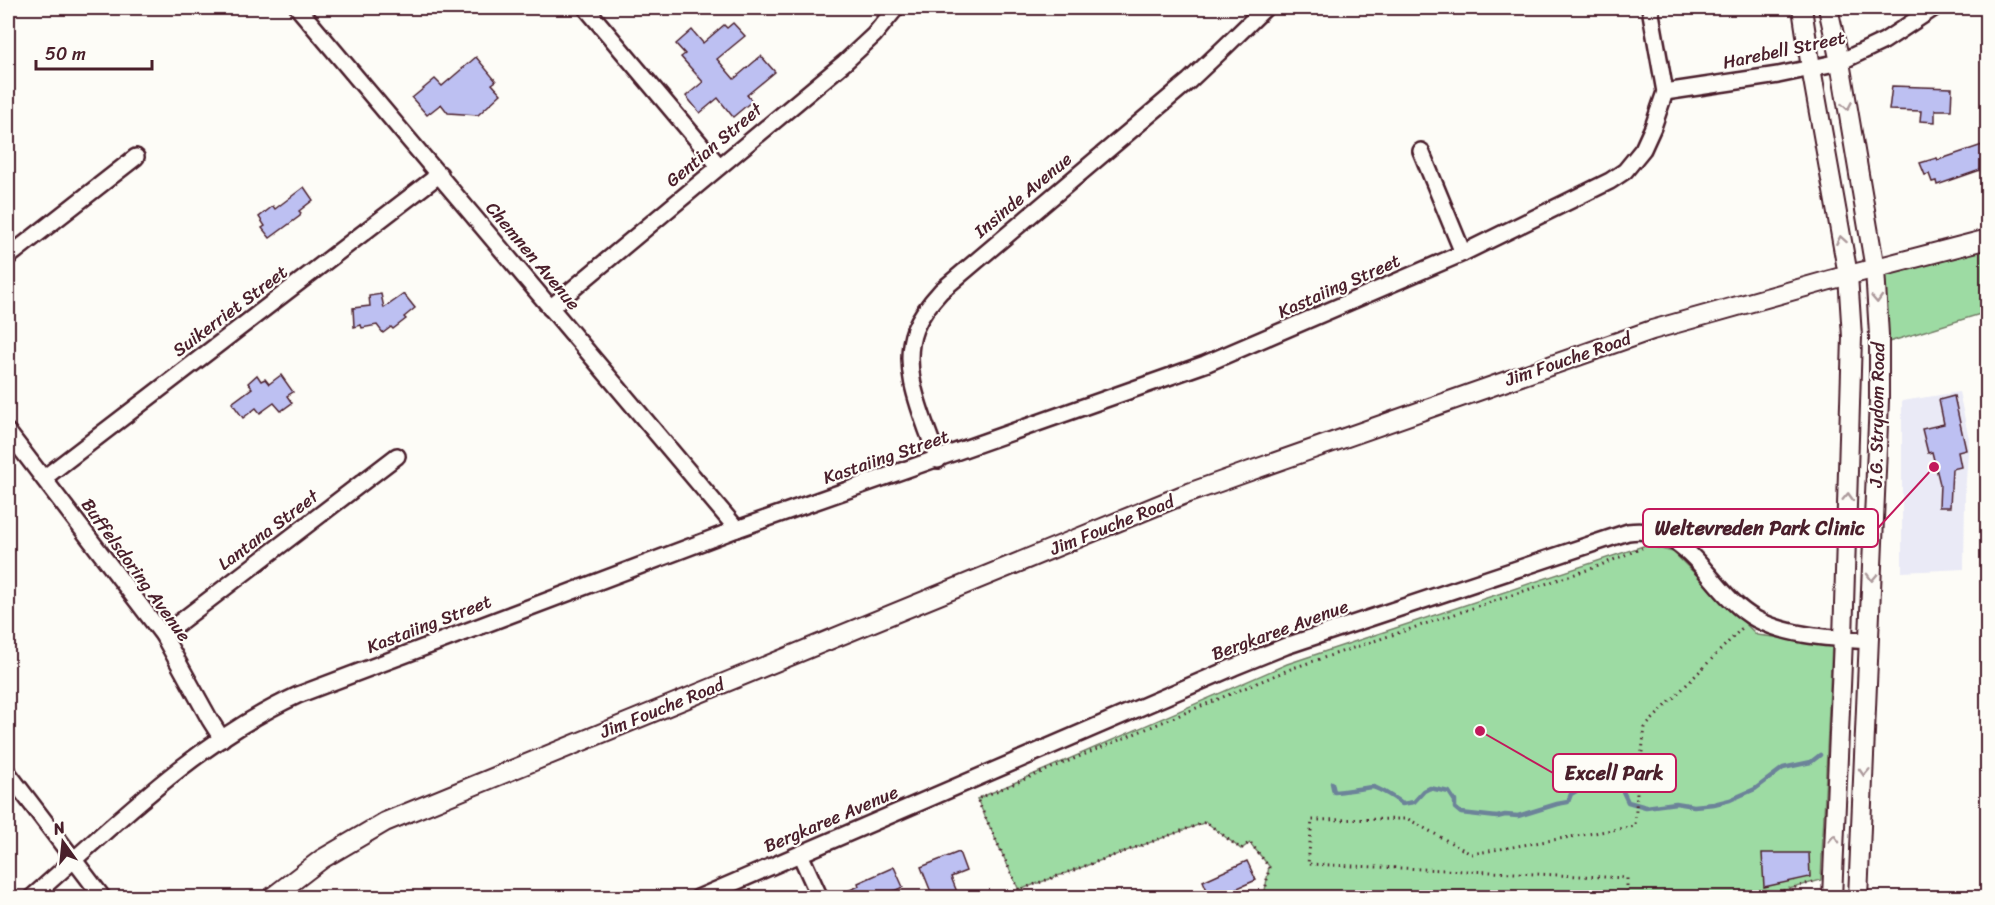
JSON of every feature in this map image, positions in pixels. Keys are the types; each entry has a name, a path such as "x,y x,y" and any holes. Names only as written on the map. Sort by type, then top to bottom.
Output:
{"street":[{"name":"Chemnen Avenue","path":"298,8 737,529"},
{"path":"586,8 719,166"},
{"name":"Gentian Street","path":"550,308 844,63 873,35 896,8"},
{"name":"Insinde Avenue","path":"938,460 914,387 911,367 910,348 914,332 926,309 941,291 1189,81 1265,8"},
{"name":"Kastaiing Street","path":"31,897 155,789 258,715 297,695 737,529 938,460 1215,360 1463,253 1592,190 1625,171 1635,160 1653,127 1665,92 1650,8"},
{"name":"J.G. Strydom Road","path":"1802,8 1810,68 1848,275 1852,337 1832,897"},
{"name":"J.G. Strydom Road","path":"1828,8 1840,62 1875,269 1879,336 1879,400 1858,897"},
{"name":"Harebell Street","path":"1665,92 1840,62 1884,41 1934,8"},
{"path":"1420,151 1463,253"},
{"path":"8,257 136,157"},
{"name":"Suikerriet Street","path":"44,478 440,174"},
{"name":"Jim Fouche Road","path":"272,897 322,860 384,822 1183,495 1578,354 1717,311 1988,239"},
{"name":"Buffelsdoring Avenue","path":"8,432 163,634 222,739"},
{"name":"Lantana Street","path":"163,634 397,456"},
{"name":"Bergkaree Avenue","path":"699,897 1234,666 1286,646 1628,532 1647,531 1675,541 1732,601 1764,623 1786,630 1869,641"},
{"path":"8,774 103,897"},
{"path":"800,854 820,897"}],"path":[{"path":"1264,897 1269,867 1250,842 1241,849 1206,822 1020,890 977,799 1293,668 1596,567 1646,546"},
{"path":"1627,897 1627,878 1308,864 1312,820 1408,819 1471,854 1635,826 1645,727 1746,624 1751,629"},
{"path":"1760,897 1821,880"},
{"path":"1301,897 1326,892 1416,897"}],"shaded area":[{"path":"1959,392 1969,439 1965,494 1964,569 1902,572 1902,401"}],"green space":[{"path":"1987,238 1987,312 1879,345 1876,270"},
{"path":"1646,545 1673,552 1757,635 1832,644 1821,880 1760,897 1416,898 1326,892 1301,897 1264,897 1269,866 1250,843 1241,849 1206,822 1019,890 977,799 1287,664"}],"building":[{"path":"733,23 745,36 717,59 734,79 761,56 775,72 747,95 752,101 733,117 718,98 700,113 686,96 703,82 681,57 685,54 676,44 692,30 703,43 724,25 727,28"},
{"path":"476,57 496,81 492,84 501,94 478,115 448,113 441,104 427,115 412,98 435,79 442,86"},
{"path":"1892,86 1952,88 1951,110 1935,110 1935,122 1920,121 1921,111 1889,110"},
{"path":"1988,143 1988,163 1984,164 1986,168 1937,185 1936,181 1932,182 1929,174 1925,175 1920,163 1937,158 1938,160"},
{"path":"304,187 313,200 299,211 300,216 270,238 262,228 265,226 259,217 273,206 275,209"},
{"path":"381,294 384,308 404,294 415,308 404,317 406,319 383,333 377,325 354,327 353,308 370,306 369,296"},
{"path":"257,375 261,381 265,379 269,384 281,375 293,392 287,396 292,403 281,411 274,403 260,413 256,408 243,418 232,403 252,388 248,383"},
{"path":"1954,396 1966,450 1958,452 1961,467 1952,469 1950,507 1939,507 1940,484 1932,452 1928,453 1922,429 1944,424 1939,400"},
{"path":"959,852 966,871 951,877 959,897 933,897 921,867"},
{"path":"1762,853 1809,853 1810,877 1764,887"},
{"path":"1247,861 1256,880 1217,897 1210,897 1203,881"},
{"path":"894,867 903,887 880,897 834,897 859,886 858,883"}],"waterway":[{"path":"1332,783 1334,792 1373,787 1402,804 1414,802 1430,788 1449,792 1455,801 1455,808 1461,813 1497,817 1518,816 1568,802 1571,794 1597,779 1618,781 1628,802 1646,807 1676,803 1694,806 1730,800 1755,789 1783,768 1811,762 1820,755"}],"place":[{"name":"Weltevreden Park Clinic","path":"1934,467"},
{"name":"Excell Park","path":"1480,731"}]}
